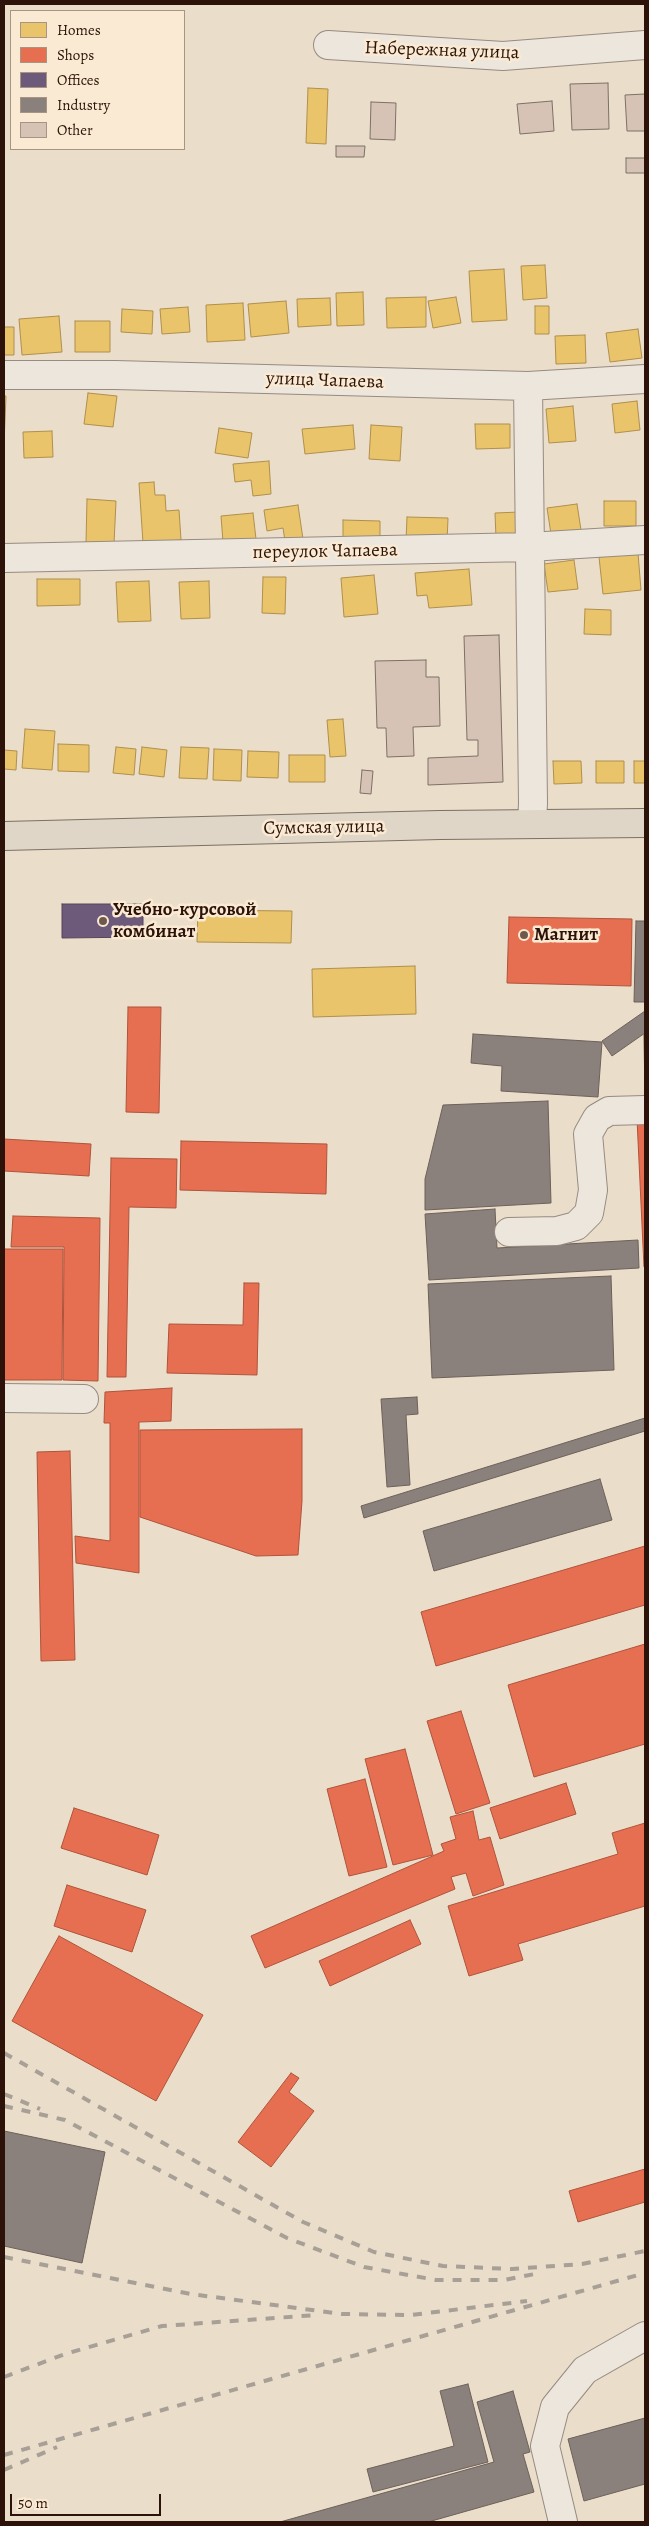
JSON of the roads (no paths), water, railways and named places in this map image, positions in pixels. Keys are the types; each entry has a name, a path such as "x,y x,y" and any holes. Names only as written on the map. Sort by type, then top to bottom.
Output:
{"main road":[{"name":"Сумская улица","path":"4,836 645,823"}],"street":[{"name":"Набережная улица","path":"328,46 503,56 645,45"},
{"name":"улица Чапаева","path":"4,375 114,375 528,386 645,379"},
{"path":"528,386 532,824"},
{"name":"переулок Чапаева","path":"4,558 529,547 645,540"},
{"path":"509,1232 557,1231 576,1226 589,1213 593,1190 588,1134 597,1118 609,1111 645,1110"},
{"path":"4,1398 84,1400"},
{"path":"563,2522 545,2446 555,2407 585,2370 645,2336"}],"railway":[{"path":"4,2053 303,2222 374,2252 443,2266 512,2269 582,2264 645,2251"},
{"path":"4,2094 40,2109"},
{"path":"4,2106 65,2120 287,2238 364,2267 436,2280 504,2280 540,2273"},
{"path":"4,2257 191,2294 342,2314 411,2315 527,2301"},
{"path":"4,2455 645,2273"},
{"path":"4,2377 65,2354 162,2326 317,2315"},
{"path":"4,2470 57,2447"}],"place":[{"name":"Учебно-курсовой комбинат","path":"103,921"},
{"name":"Магнит","path":"524,935"}]}
